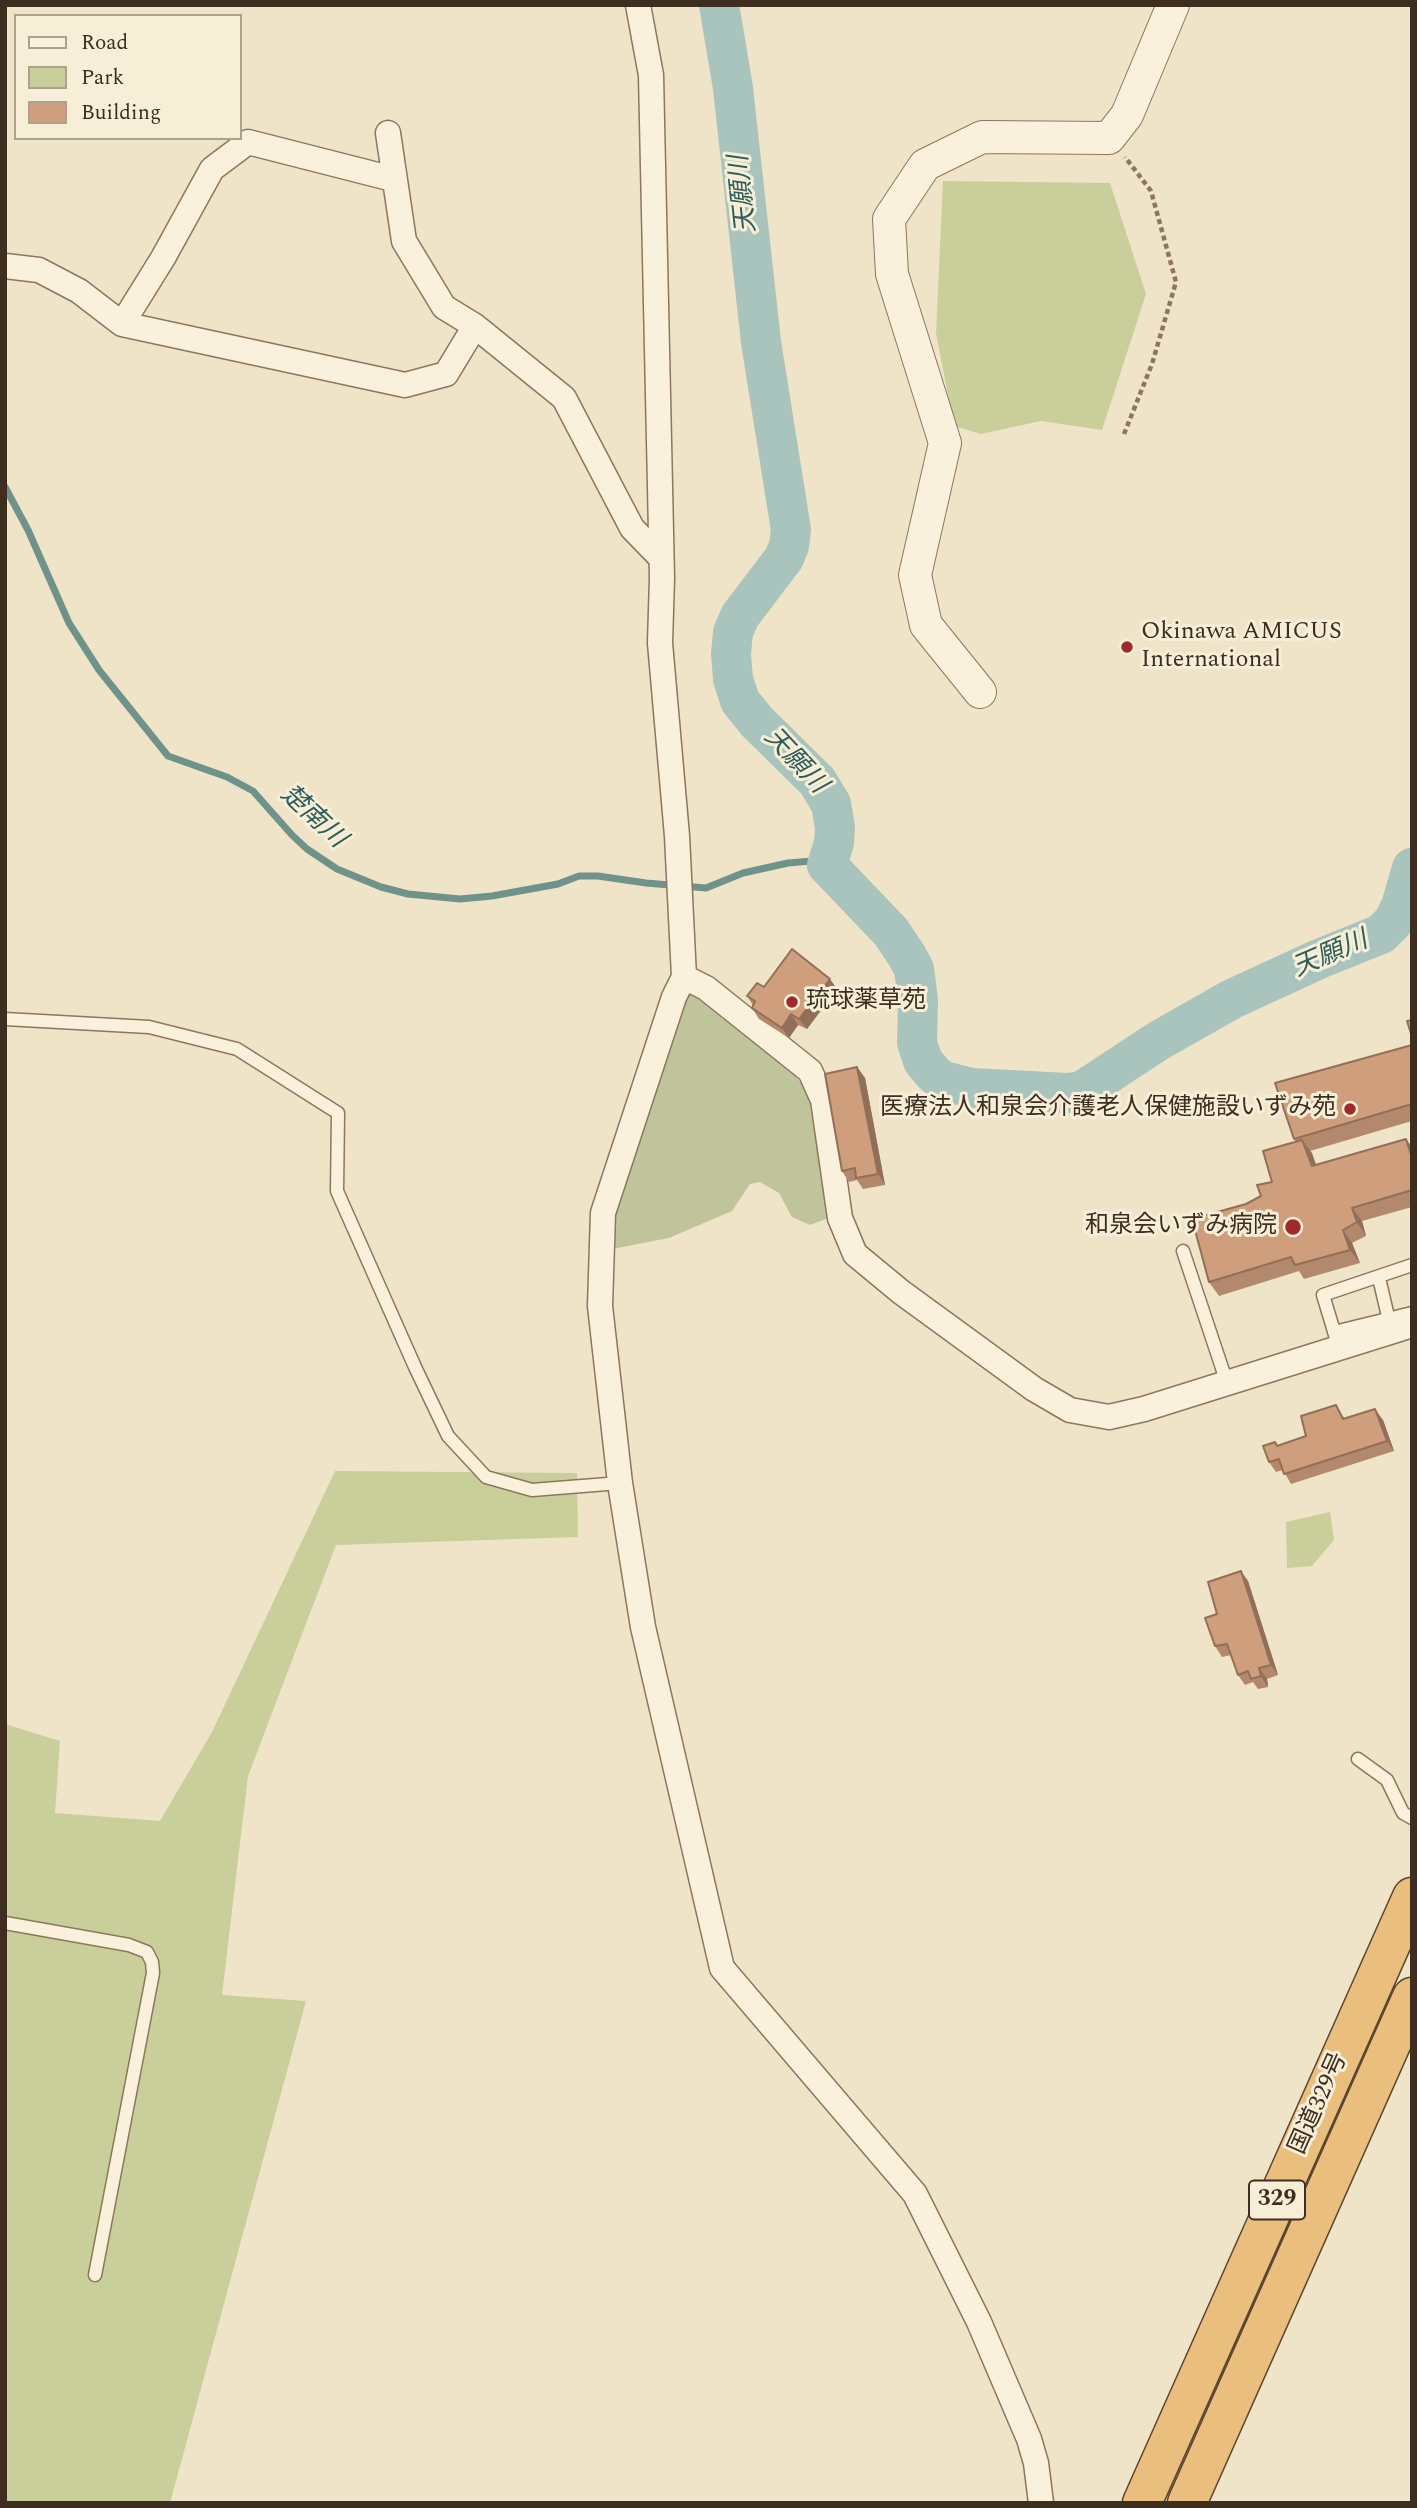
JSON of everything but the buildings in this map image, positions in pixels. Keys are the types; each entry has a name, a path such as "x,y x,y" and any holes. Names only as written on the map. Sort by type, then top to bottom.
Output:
{"highway":[{"name":"国道329号","path":"1142,2503 1412,1898"},
{"name":"国道329号","path":"1187,2503 1412,1997"}],"street":[{"path":"638,5 651,75 660,643 677,835 684,976 674,997 603,1213 600,1306 620,1483 643,1627 722,1968 915,2194 979,2322 1028,2439 1041,2503"},
{"path":"980,692 926,625 915,575 945,443 892,274 888,219 925,165 982,137 1109,138 1127,114 1173,5"},
{"path":"388,133 404,241 444,307 475,326 564,398 632,528 660,558"},
{"path":"122,324 163,258 212,169 248,142 393,179"},
{"path":"5,265 39,270 79,291 122,324 405,385 446,374 475,326"},
{"path":"684,976 706,988 810,1071 823,1100 840,1218 855,1254 901,1292 1034,1389 1070,1410 1109,1417 1227,1383 1336,1340 1397,1325"}],"lane":[{"path":"5,1019 149,1027 237,1049 338,1112 337,1191 448,1436 486,1477 532,1490 620,1483"},
{"path":"1183,1251 1227,1383"},
{"path":"1336,1340 1323,1295 1412,1265"},
{"path":"1379,1278 1397,1325 1412,1313"},
{"path":"1358,1759 1387,1780 1403,1813 1412,1818"},
{"path":"5,1923 129,1945 147,1952 152,1962 153,1973 95,2275"}],"path":[{"path":"1109,138 1151,191 1177,282 1152,364 1124,434"}],"green space":[{"path":"943,181 1110,183 1146,294 1102,430 1041,421 981,434 954,426 936,333"},
{"path":"693,993 785,1063 807,1090 815,1108 828,1218 810,1225 792,1217 779,1193 760,1182 750,1184 732,1211 669,1238 612,1249 613,1213 680,1001"},
{"path":"335,1471 577,1473 578,1537 336,1545 248,1776 222,1995 306,2001 170,2503 5,2503 5,1724 60,1741 55,1813 160,1821 212,1732"},
{"path":"1330,1512 1334,1540 1312,1566 1287,1568 1286,1522"}],"waterway":[{"name":"天願川","path":"719,5 733,88 761,342 791,530 784,558 740,616 733,632 733,679 740,701 757,722 817,781 831,804 835,827 834,843 827,865 891,932 914,969 918,1000 917,1043 923,1061 941,1080 971,1088 1068,1093 1082,1091 1158,1041 1232,999 1381,934 1393,922 1401,906 1412,868"},
{"name":"楚南川","path":"5,487 28,530 69,623 99,670 168,756 227,777 253,791 307,849 337,869 381,887 408,894 460,899 558,884 579,876 706,888 743,873 788,863 812,861 827,865"}],"place":[{"name":"Okinawa AMICUS International","path":"1127,647"},
{"name":"琉球薬草苑","path":"792,1002"},
{"name":"医療法人和泉会介護老人保健施設いずみ苑","path":"1350,1109"},
{"name":"和泉会いずみ病院","path":"1293,1227"}]}
